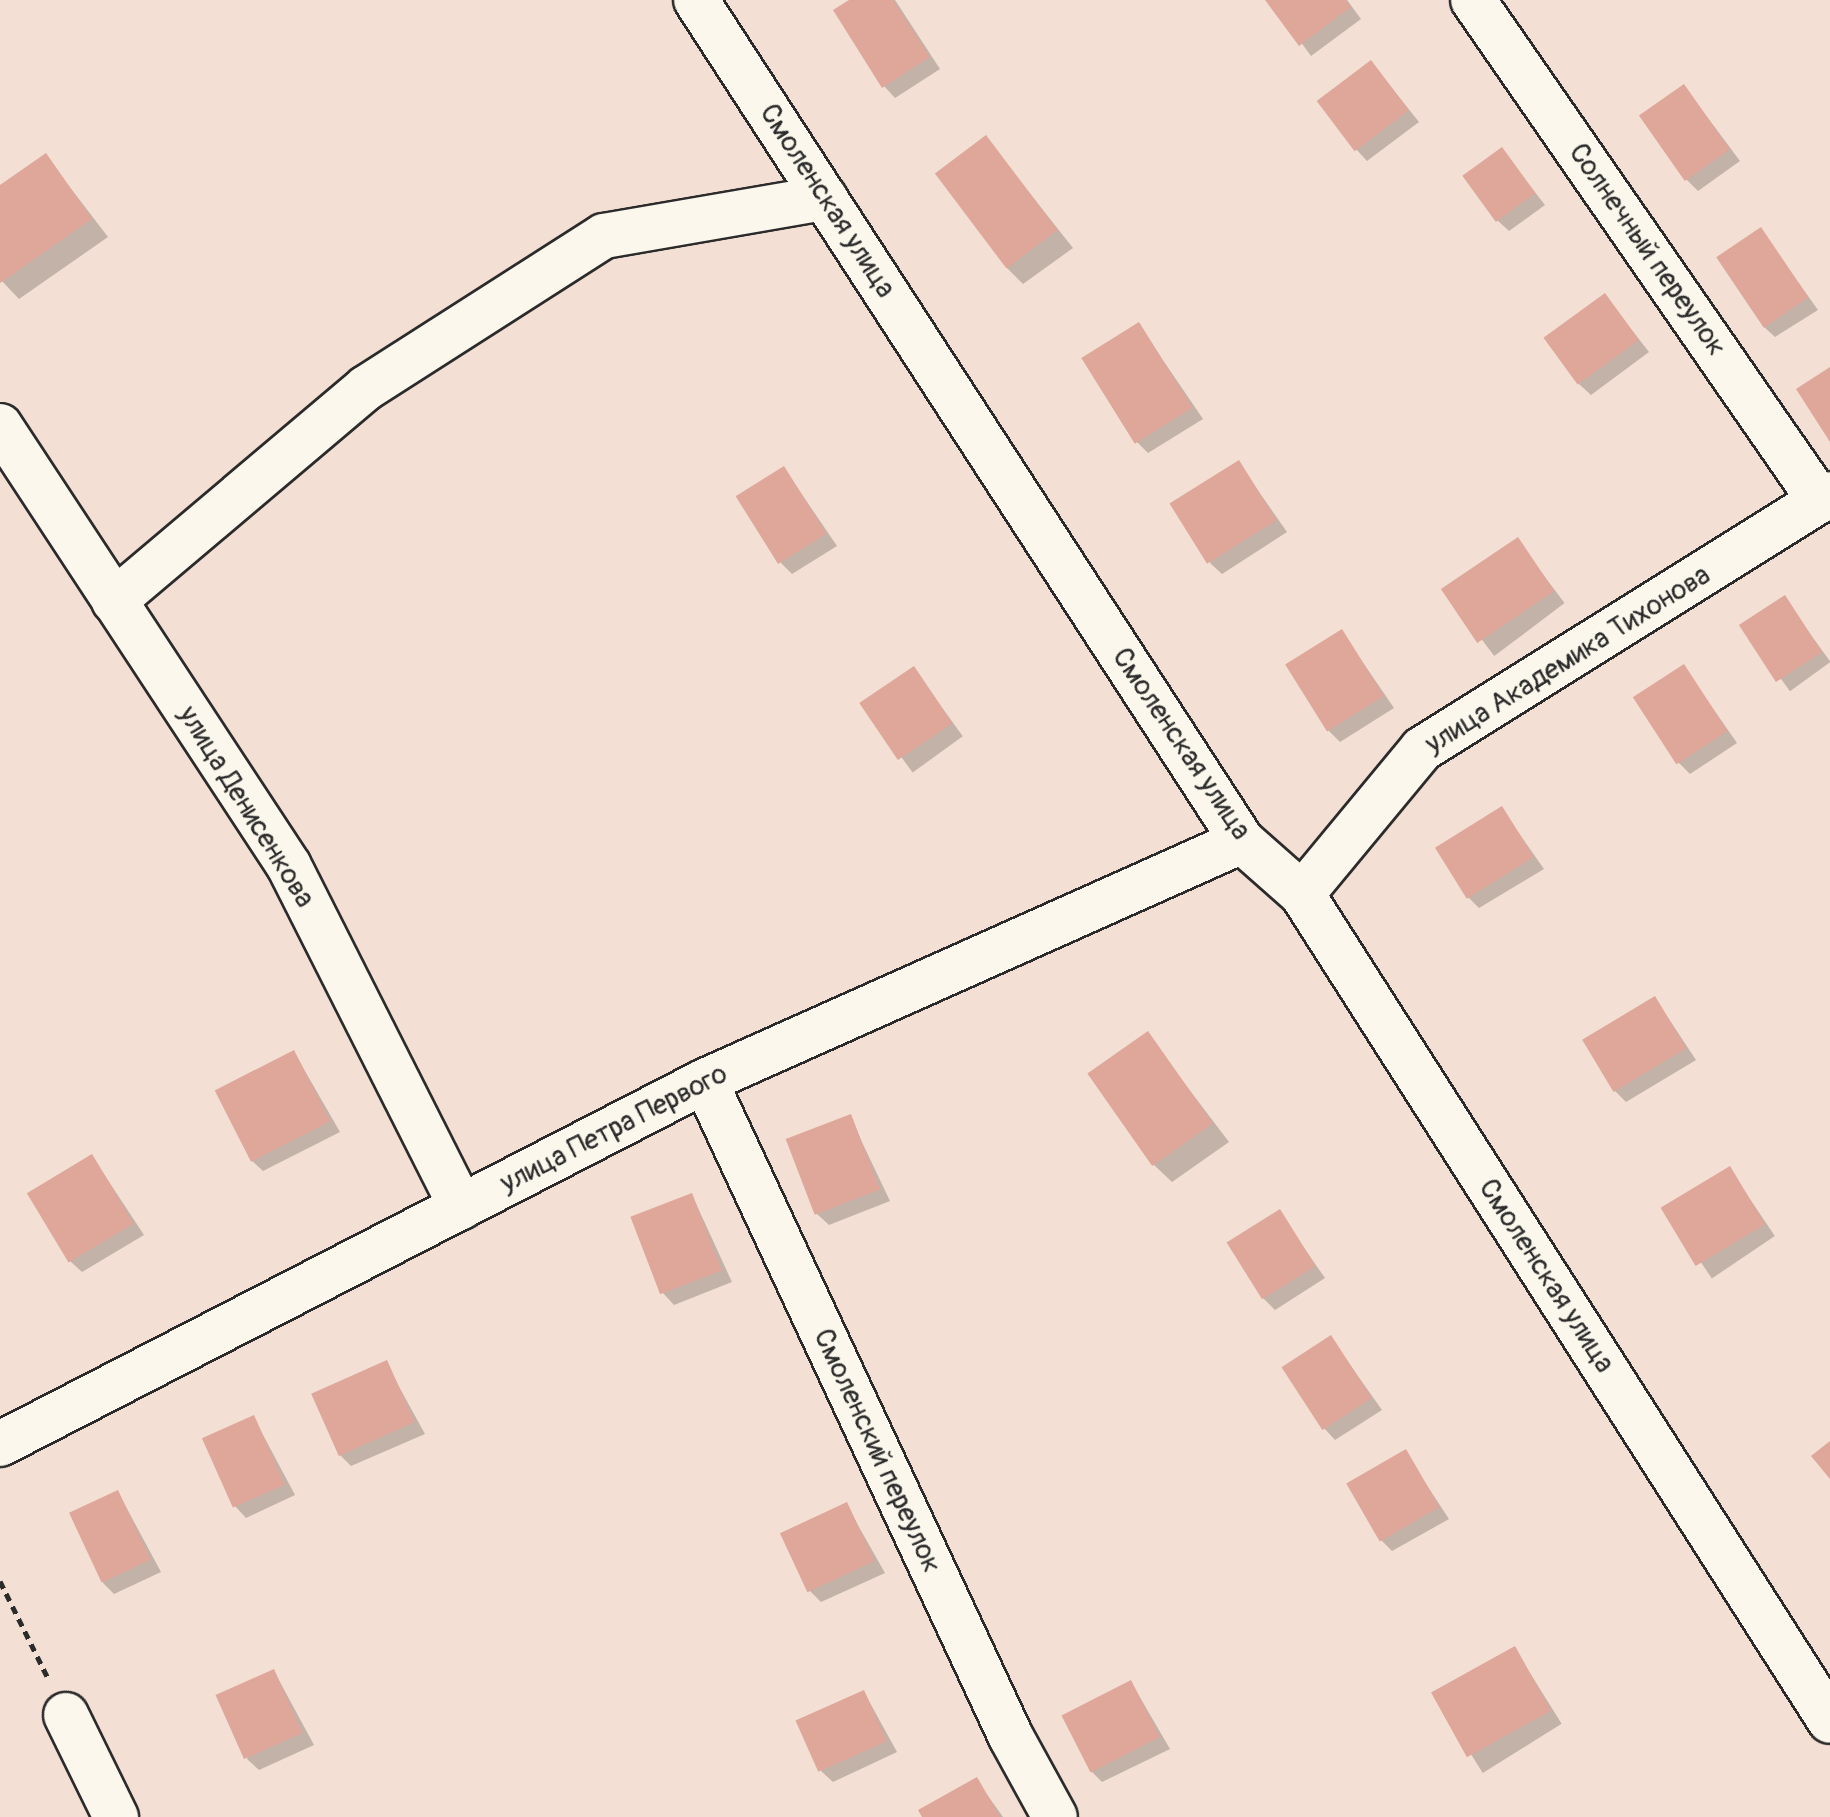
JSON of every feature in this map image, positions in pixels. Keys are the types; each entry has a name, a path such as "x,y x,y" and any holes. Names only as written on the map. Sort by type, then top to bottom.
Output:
{"street":[{"name":"Смоленская улица","path":"696,0 1242,841 1302,894 1830,1721"},
{"name":"Солнечный переулок","path":"1473,0 1825,497"},
{"path":"114,601 366,388 604,236 825,198"},
{"name":"улица Денисенкова","path":"0,426 289,866 461,1207"},
{"name":"улица Академика Тихонова","path":"1302,894 1422,749 1825,497"},
{"name":"улица Петра Первого","path":"0,1444 705,1081 1242,841"},
{"name":"Смоленский переулок","path":"705,1081 1011,1737 1055,1817"},
{"path":"66,1715 116,1817"}],"path":[{"path":"0,1581 66,1715"}],"building":[{"path":"849,0 893,0 930,57 882,88 833,10"},
{"path":"1265,0 1346,0 1351,7 1299,46"},
{"path":"1371,60 1409,110 1355,151 1317,101"},
{"path":"1684,84 1730,150 1685,181 1639,116"},
{"path":"986,135 1058,230 1007,269 935,174"},
{"path":"1502,147 1536,193 1496,222 1462,176"},
{"path":"46,153 92,219 0,283 0,185"},
{"path":"1761,227 1809,297 1764,328 1716,257"},
{"path":"1605,293 1639,340 1578,385 1544,338"},
{"path":"1139,322 1193,408 1135,444 1081,358"},
{"path":"1830,367 1830,442 1796,389"},
{"path":"1239,460 1277,520 1207,564 1169,503"},
{"path":"784,466 826,534 778,564 736,496"},
{"path":"1518,537 1554,591 1477,643 1441,589"},
{"path":"1785,595 1822,652 1776,682 1739,625"},
{"path":"1342,629 1384,696 1327,732 1285,665"},
{"path":"1684,664 1728,731 1676,764 1633,697"},
{"path":"914,666 953,723 898,760 859,703"},
{"path":"1502,806 1534,857 1467,899 1435,848"},
{"path":"1655,996 1686,1048 1614,1092 1582,1040"},
{"path":"1148,1031 1213,1124 1152,1166 1087,1073"},
{"path":"294,1050 330,1121 251,1162 215,1090"},
{"path":"851,1114 880,1190 815,1215 786,1139"},
{"path":"92,1154 134,1223 69,1263 27,1193"},
{"path":"1730,1166 1765,1224 1696,1266 1661,1208"},
{"path":"692,1193 722,1270 660,1294 630,1217"},
{"path":"1280,1209 1316,1266 1262,1299 1227,1242"},
{"path":"1331,1335 1372,1398 1322,1430 1282,1367"},
{"path":"387,1360 415,1422 339,1456 311,1394"},
{"path":"254,1415 285,1484 233,1508 202,1438"},
{"path":"1830,1441 1830,1479 1811,1456"},
{"path":"1406,1449 1440,1507 1380,1542 1346,1484"},
{"path":"118,1490 151,1560 102,1583 69,1513"},
{"path":"847,1502 874,1561 807,1592 780,1533"},
{"path":"1515,1646 1551,1711 1467,1757 1431,1693"},
{"path":"274,1669 302,1733 244,1759 216,1695"},
{"path":"1131,1680 1160,1737 1091,1772 1062,1715"},
{"path":"864,1690 887,1741 818,1772 795,1721"},
{"path":"977,1777 1000,1817 922,1817 918,1810"}]}
